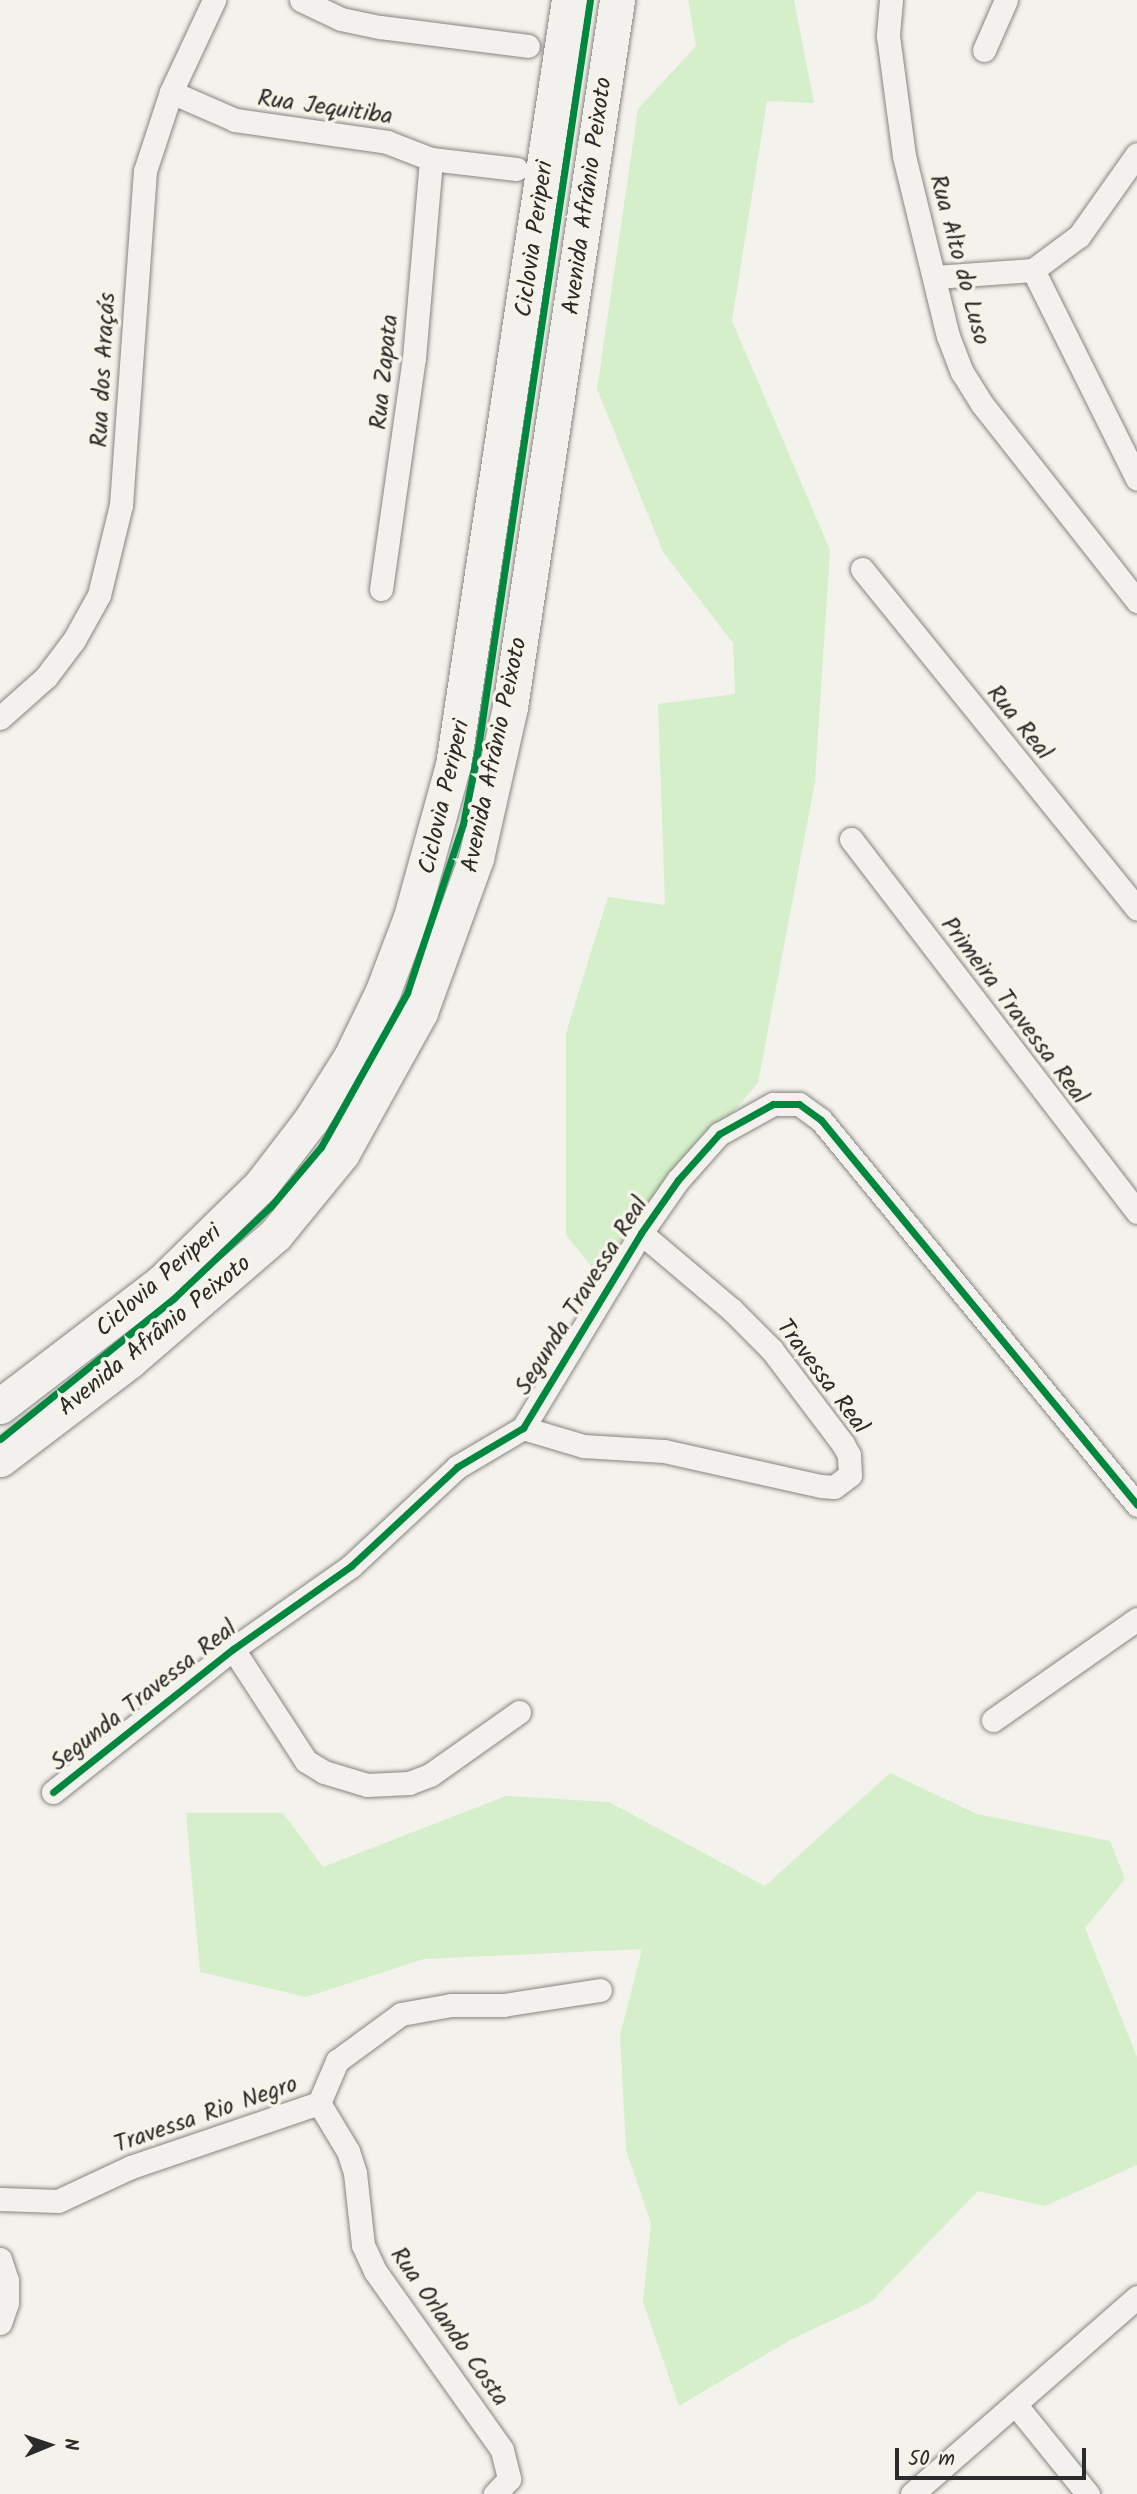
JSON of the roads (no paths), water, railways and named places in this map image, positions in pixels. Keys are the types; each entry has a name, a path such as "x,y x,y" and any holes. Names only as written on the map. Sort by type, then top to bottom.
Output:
{"main road":[{"name":"Avenida Afrânio Peixoto","path":"0,1406 161,1283 261,1185 311,1120 351,1057 383,991 411,917 453,765 569,0"},
{"name":"Avenida Afrânio Peixoto","path":"0,1459 150,1345 276,1234 342,1153 420,1012 476,858 510,707 617,0"}],"street":[{"name":"Rua dos Araçás","path":"0,718 46,677 74,640 99,595 112,552 128,432 139,208 145,171 171,92 214,0"},
{"path":"301,0 341,19 380,27 528,46"},
{"name":"Rua Alto do Luso","path":"891,0 888,36 892,83 948,336 975,393 1137,601"},
{"path":"984,50 1006,0"},
{"name":"Rua Jequitiba","path":"171,92 235,120 387,142 431,159 516,169"},
{"path":"935,277 1033,270 1079,236 1137,155"},
{"name":"Rua Zapata","path":"381,589 414,358 431,159"},
{"path":"1033,270 1137,479"},
{"name":"Rua Real","path":"862,569 1137,908"},
{"name":"Primeira Travessa Real","path":"851,839 1137,1212"},
{"name":"Segunda Travessa Real","path":"53,1792 233,1649 351,1566 457,1467 523,1428 641,1233 719,1134 773,1104 799,1104 821,1120 1137,1505"},
{"name":"Travessa Real","path":"523,1428 583,1446 664,1451 821,1486 834,1487 850,1475 849,1455 843,1444 772,1350 731,1309 641,1233"},
{"path":"993,1720 1137,1619"},
{"name":"Segunda Travessa Real","path":"233,1649 306,1761 324,1772 367,1785 409,1783 430,1775 519,1712"},
{"name":"Travessa Rio Negro","path":"0,2199 58,2201 131,2167 319,2104 337,2061 401,2014 600,1990"},
{"name":"Rua Orlando Costa","path":"319,2104 348,2151 355,2173 363,2245 375,2271 502,2450 509,2479 495,2494"},
{"path":"0,2259 7,2291 0,2323"},
{"path":"912,2494 1137,2297"},
{"path":"1015,2404 1088,2494"}]}
